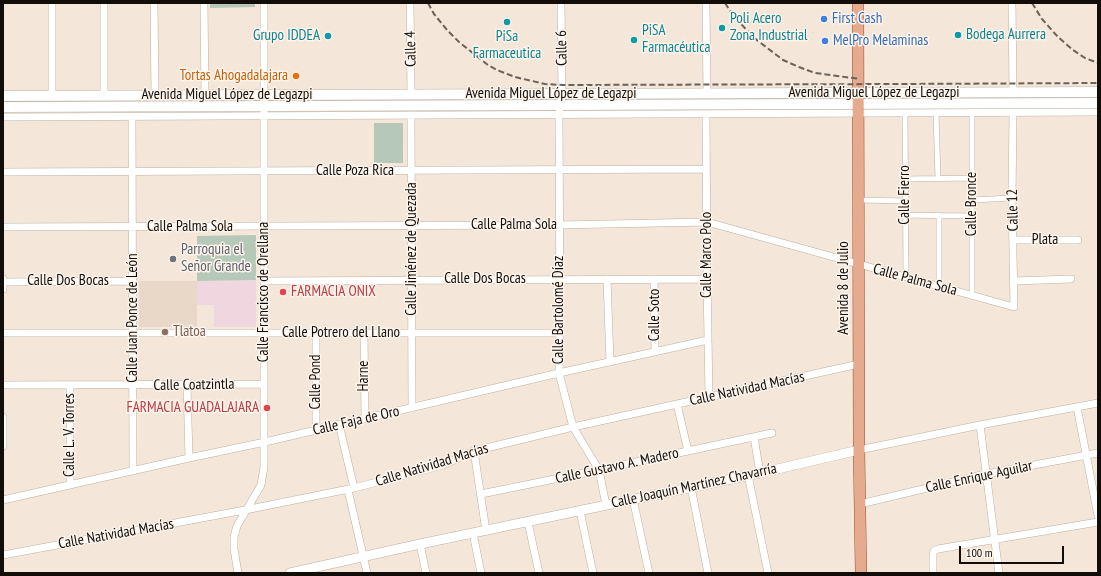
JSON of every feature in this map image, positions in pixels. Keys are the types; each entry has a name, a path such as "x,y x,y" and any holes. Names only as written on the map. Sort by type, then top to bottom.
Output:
{"main road":[{"name":"Avenida 8 de Julio","path":"858,3 859,450 861,573"},
{"name":"Avenida Miguel López de Legazpi","path":"3,96 707,93 859,103 1013,92 1098,92"},
{"path":"680,94 680,104"},
{"name":"Avenida Miguel López de Legazpi","path":"3,107 264,111 559,109 680,104 1098,103"}],"street":[{"path":"52,3 52,96"},
{"path":"104,3 104,96"},
{"path":"154,3 155,96"},
{"path":"204,3 204,96"},
{"name":"Calle Francisco de Orellana","path":"238,573 234,549 234,537 237,526 245,510 261,485 264,467 264,3"},
{"name":"Calle 4","path":"410,3 411,94"},
{"name":"Calle 6","path":"559,109 562,94 561,3"},
{"path":"706,3 707,93"},
{"path":"1012,3 1013,92"},
{"name":"Avenida Miguel López de Legazpi","path":"3,117 132,117 264,111 411,115 559,109 706,114 859,103 905,113 1098,112"},
{"name":"Calle Bartolomé Díaz","path":"559,109 559,373 572,427 599,470 606,505"},
{"name":"Calle Fierro","path":"905,113 906,277"},
{"path":"936,113 938,178"},
{"name":"Calle Bronce","path":"972,113 972,296"},
{"name":"Calle 12","path":"1013,113 1012,198 1014,307"},
{"name":"Calle Marco Polo","path":"706,114 709,396"},
{"name":"Calle Jiménez de Quezada","path":"411,115 412,408"},
{"name":"Calle Juan Ponce de León","path":"132,117 133,471"},
{"name":"Calle Poza Rica","path":"3,172 706,169"},
{"path":"905,179 972,178"},
{"path":"972,200 1012,198"},
{"path":"859,200 905,201"},
{"path":"905,215 972,216"},
{"path":"939,215 939,287"},
{"name":"Calle Palma Sola","path":"3,227 559,225 707,222 1014,307"},
{"name":"Plata","path":"1013,240 1078,240"},
{"path":"607,279 610,362"},
{"name":"Calle Soto","path":"654,279 655,352"},
{"name":"Calle Dos Bocas","path":"264,281 707,279"},
{"path":"1014,281 1071,279"},
{"path":"3,280 3,289"},
{"name":"Calle Dos Bocas","path":"3,280 133,281"},
{"name":"Calle Potrero del Llano","path":"3,333 560,333"},
{"name":"Calle Pond","path":"316,333 316,430"},
{"name":"Harne","path":"364,333 365,419"},
{"name":"Calle Faja de Oro","path":"3,500 265,442 559,373 708,340"},
{"name":"Calle Natividad Macías","path":"3,555 351,489 443,465 474,452 572,427 859,364"},
{"name":"Calle Coatzintla","path":"3,385 264,384"},
{"name":"Calle L. V. Torres","path":"70,385 70,485"},
{"path":"187,385 189,458"},
{"name":"Calle Joaquín Martínez Chavarría","path":"290,573 313,571 420,544 760,473 859,450 1098,403"},
{"path":"677,404 688,451"},
{"path":"1077,406 1098,516"},
{"path":"3,417 3,446"},
{"path":"339,424 367,573"},
{"path":"980,425 999,573"},
{"name":"Calle Gustavo A. Madero","path":"481,494 772,433"},
{"path":"754,437 760,473"},
{"path":"474,452 486,530"},
{"name":"Calle Enrique Aguilar","path":"860,504 986,474 1098,453"},
{"path":"748,475 768,573"},
{"path":"691,487 708,573"},
{"path":"634,499 649,573"},
{"path":"580,511 593,573"},
{"path":"528,522 539,573"},
{"path":"933,573 932,554 938,549 1098,522"},
{"path":"473,533 481,573"},
{"path":"420,544 426,573"}],"shaded area":[{"path":"256,280 256,327 214,327 214,305 197,305 197,281"},
{"path":"139,281 197,281 197,327 139,327"}],"green space":[{"path":"210,3 255,3 255,7 210,8"},
{"path":"374,123 403,123 403,163 374,163"},
{"path":"256,235 256,280 197,281 197,236"}],"railway":[{"path":"428,3 434,14 447,30 459,42 488,65 515,77 545,84 1098,83"},
{"path":"725,3 732,14 753,37 783,60 815,73 860,79"},
{"path":"1032,3 1042,19 1058,37 1085,58 1098,63"}],"place":[{"name":"First Cash","path":"824,19"},
{"name":"PiSa Farmaceutica","path":"507,22"},
{"name":"Poli Acero Zona Industrial","path":"722,28"},
{"name":"Bodega Aurrera","path":"958,35"},
{"name":"Grupo IDDEA","path":"328,36"},
{"name":"PiSA Farmacéutica","path":"634,40"},
{"name":"MelPro Melaminas","path":"825,41"},
{"name":"Tortas Ahogadalajara","path":"296,76"},
{"name":"Parroquia el Señor Grande","path":"173,259"},
{"name":"FARMACIA ONIX","path":"283,292"},
{"name":"Tlatoa","path":"165,332"},
{"name":"FARMACIA GUADALAJARA","path":"267,408"}]}
